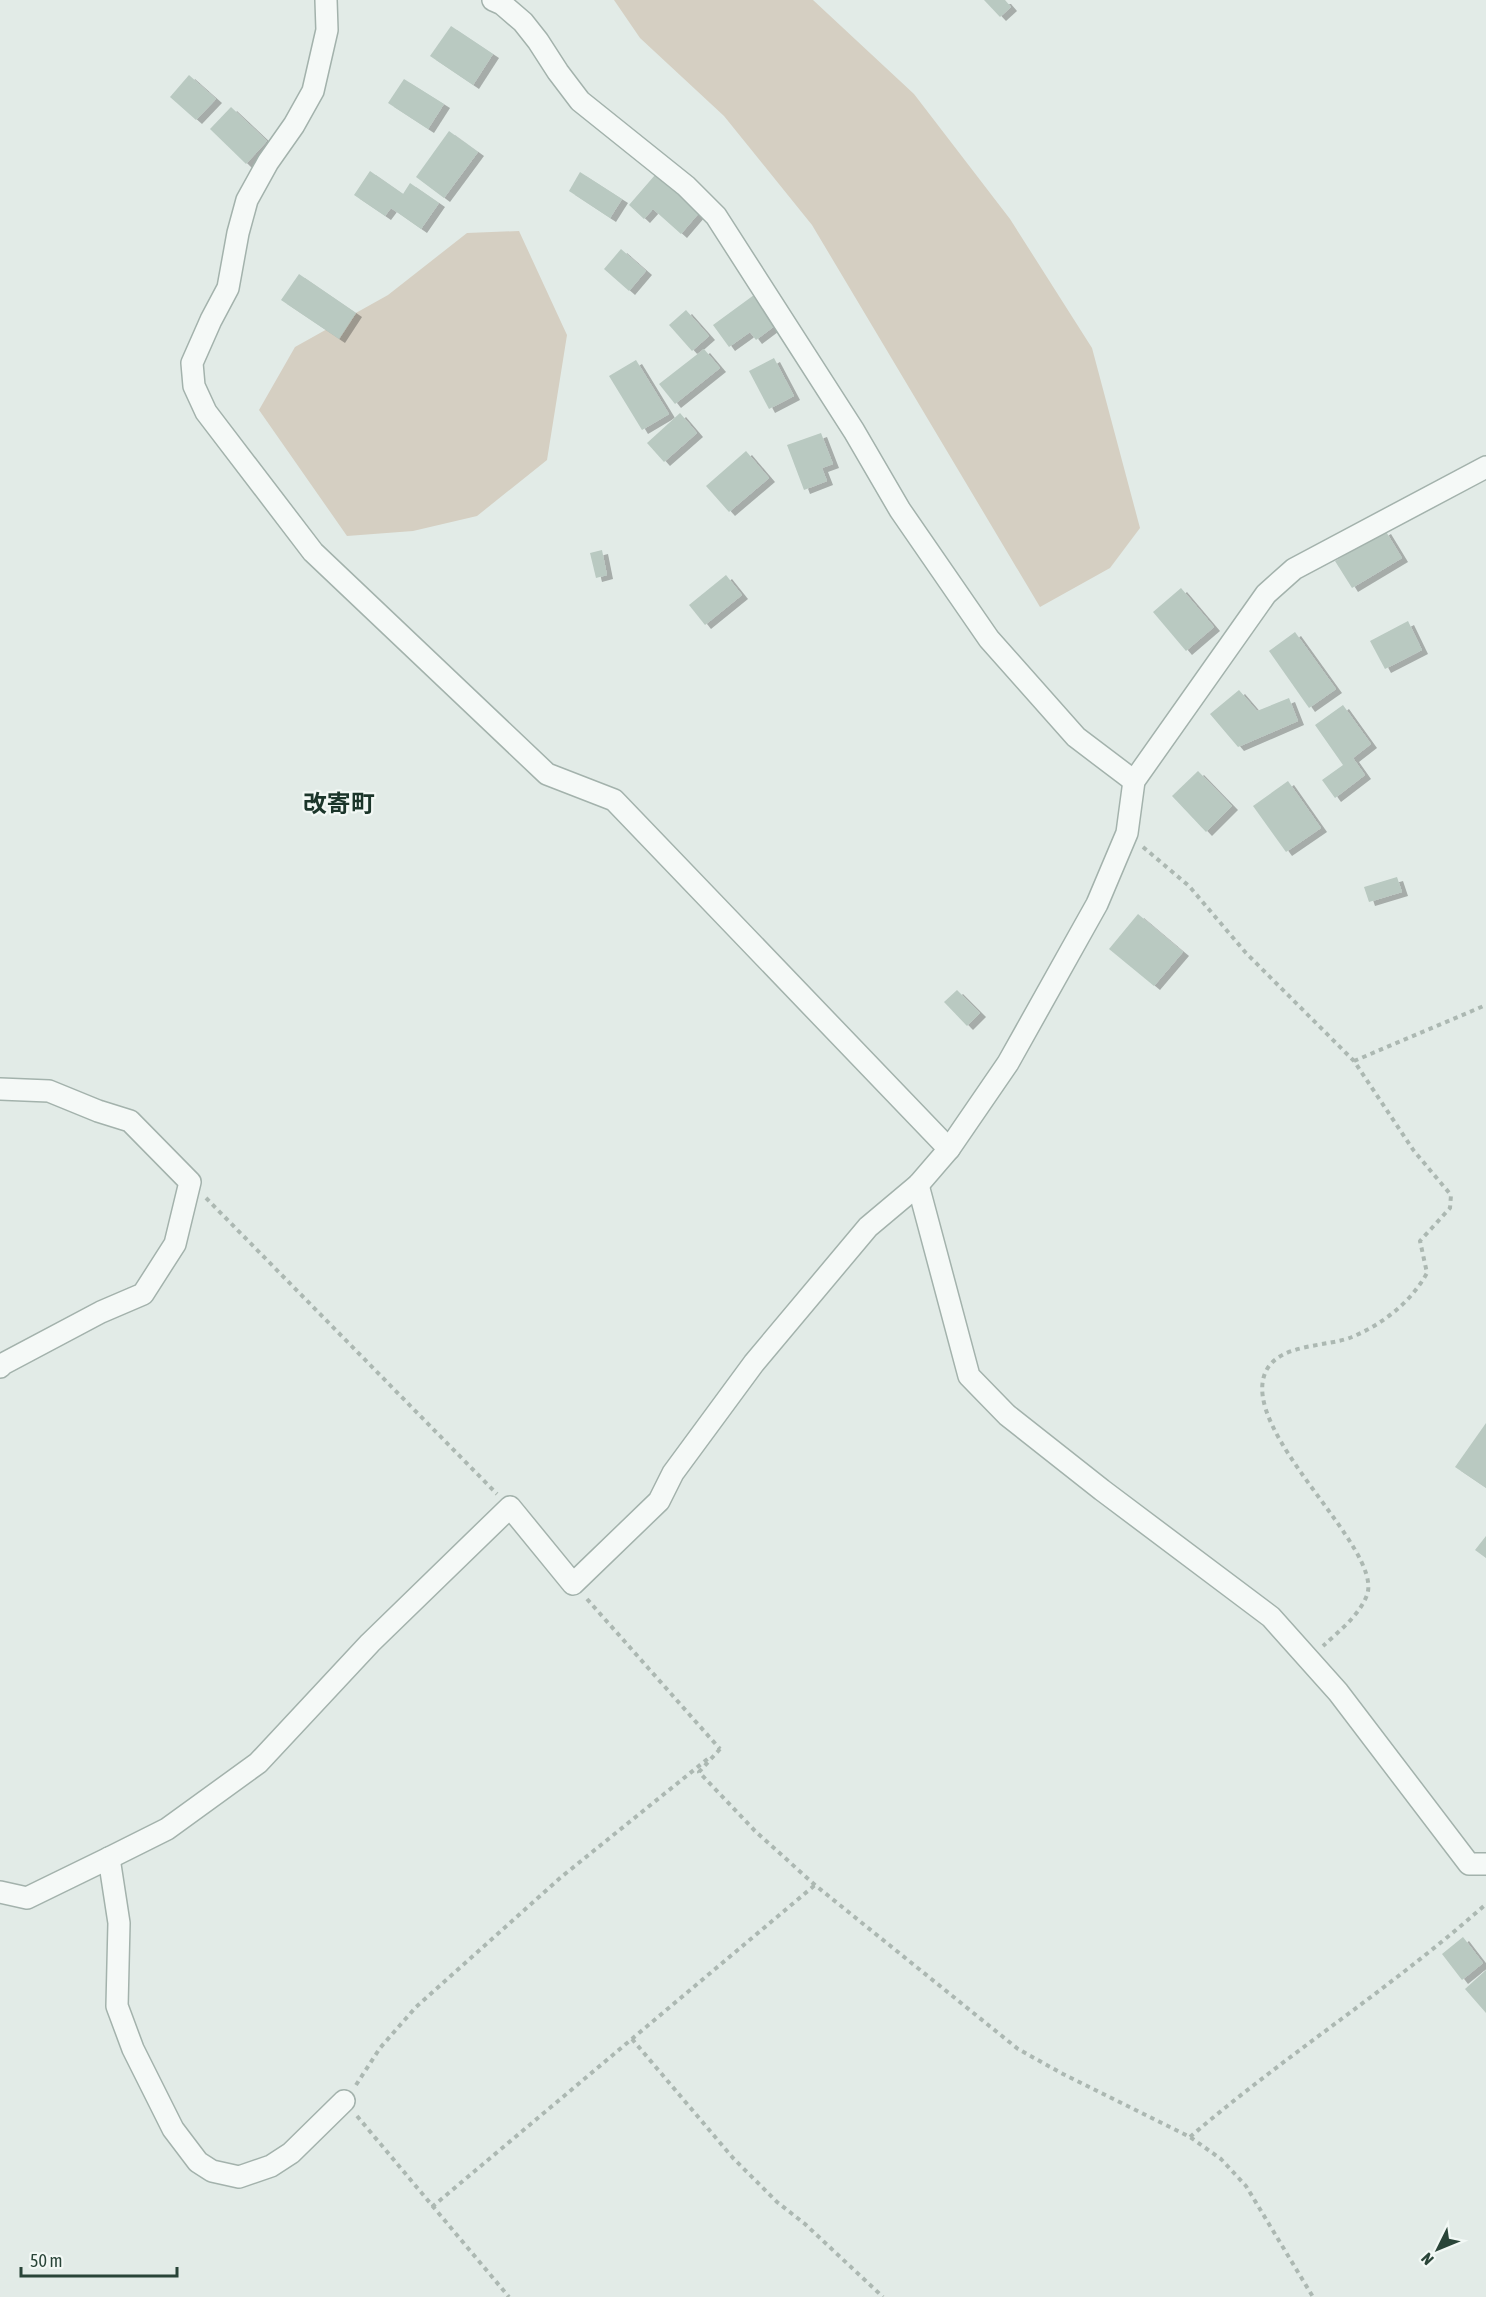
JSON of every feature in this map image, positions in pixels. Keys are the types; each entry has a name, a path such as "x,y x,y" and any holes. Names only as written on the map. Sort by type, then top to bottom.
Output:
{"street":[{"path":"326,0 327,30 313,91 294,125 268,162 248,200 238,233 228,288 192,363 194,386 206,412 313,552 547,774 615,800 949,1149"},
{"path":"493,0 502,4 523,22 580,101 694,193 716,216 854,431 900,510 988,639 1076,736 1134,782"},
{"path":"0,1892 27,1898 167,1829 258,1763 370,1643 510,1507 573,1584 659,1501 673,1473 754,1363 868,1227 918,1185 949,1149 1008,1063 1097,904 1127,833 1134,782 1266,594 1294,569 1486,467"},
{"path":"0,1089 49,1091 130,1121 190,1182 175,1244 143,1294 101,1312 0,1367"},
{"path":"918,1185 969,1376 1008,1414 1102,1490 1271,1617 1338,1692 1469,1864 1486,1864"},
{"path":"109,1858 120,1923 117,2006 133,2049 173,2129 198,2162 212,2171 239,2177 271,2166 291,2153 344,2101"}],"path":[{"path":"1127,833 1189,886 1246,953 1354,1061 1414,1151 1451,1195 1450,1208 1420,1241 1427,1273 1417,1291 1378,1323 1354,1336 1336,1343 1316,1345 1285,1353 1273,1362 1266,1372 1263,1388 1265,1409 1275,1433 1344,1535 1367,1572 1369,1583 1367,1594 1354,1616 1309,1659"},
{"path":"1354,1061 1486,1005"},
{"path":"190,1182 510,1507"},
{"path":"573,1584 720,1749"},
{"path":"720,1749 699,1772 755,1831 815,1885 1018,2049 1190,2137 1221,2158 1246,2186 1313,2297"},
{"path":"509,2297 344,2101 380,2049 416,2007 560,1878 720,1749"},
{"path":"432,2207 815,1885"},
{"path":"1190,2137 1229,2104 1486,1904"},
{"path":"632,2039 733,2158 777,2202 805,2224 883,2297"}],"shaded area":[{"path":"614,0 813,0 914,94 1010,219 1092,348 1140,528 1110,568 1040,607 812,225 724,116 640,38"},
{"path":"519,231 567,335 547,460 477,516 413,531 347,536 259,410 295,347 388,295 467,233"}],"building":[{"path":"984,0 1005,0 1011,7 1000,17"},
{"path":"451,26 493,54 473,85 430,56"},
{"path":"189,75 216,99 196,120 170,97"},
{"path":"404,79 444,104 428,129 388,103"},
{"path":"231,107 267,141 246,164 210,129"},
{"path":"449,131 478,152 444,198 416,177"},
{"path":"370,171 403,194 410,183 439,203 421,229 391,208 385,216 354,195"},
{"path":"580,172 622,199 610,218 569,191"},
{"path":"655,175 699,213 681,234 653,209 644,219 629,205"},
{"path":"621,249 646,271 629,291 604,269"},
{"path":"299,274 356,313 339,339 281,300"},
{"path":"754,295 776,325 756,340 750,332 729,347 713,325"},
{"path":"686,310 709,336 692,351 669,325"},
{"path":"704,349 720,368 675,404 659,384"},
{"path":"774,358 794,396 769,409 749,371"},
{"path":"636,360 669,414 642,430 609,376"},
{"path":"680,413 697,433 664,462 647,443"},
{"path":"821,433 833,464 822,468 827,481 804,490 787,445"},
{"path":"746,451 769,478 729,512 706,486"},
{"path":"1385,530 1402,558 1352,588 1335,561"},
{"path":"602,550 607,575 596,578 590,553"},
{"path":"726,575 742,595 705,625 689,605"},
{"path":"1181,588 1214,627 1186,651 1153,612"},
{"path":"1408,621 1422,650 1385,669 1370,641"},
{"path":"1295,632 1336,689 1309,708 1269,651"},
{"path":"1239,690 1257,711 1289,698 1298,721 1238,747 1210,714"},
{"path":"1343,705 1371,744 1353,758 1365,775 1335,798 1322,780 1343,765 1315,725"},
{"path":"1198,771 1232,806 1206,832 1172,796"},
{"path":"1288,781 1321,828 1286,852 1253,806"},
{"path":"1397,877 1402,892 1369,902 1364,887"},
{"path":"1138,914 1183,952 1154,986 1109,949"},
{"path":"957,990 980,1013 967,1026 944,1002"},
{"path":"1486,1423 1486,1488 1455,1467"},
{"path":"1486,1536 1486,1558 1475,1550"},
{"path":"1463,1937 1483,1963 1462,1980 1442,1954"},
{"path":"1486,1970 1486,2013 1465,1989"}],"district":[{"name":"改寄町","path":"339,804"}]}
